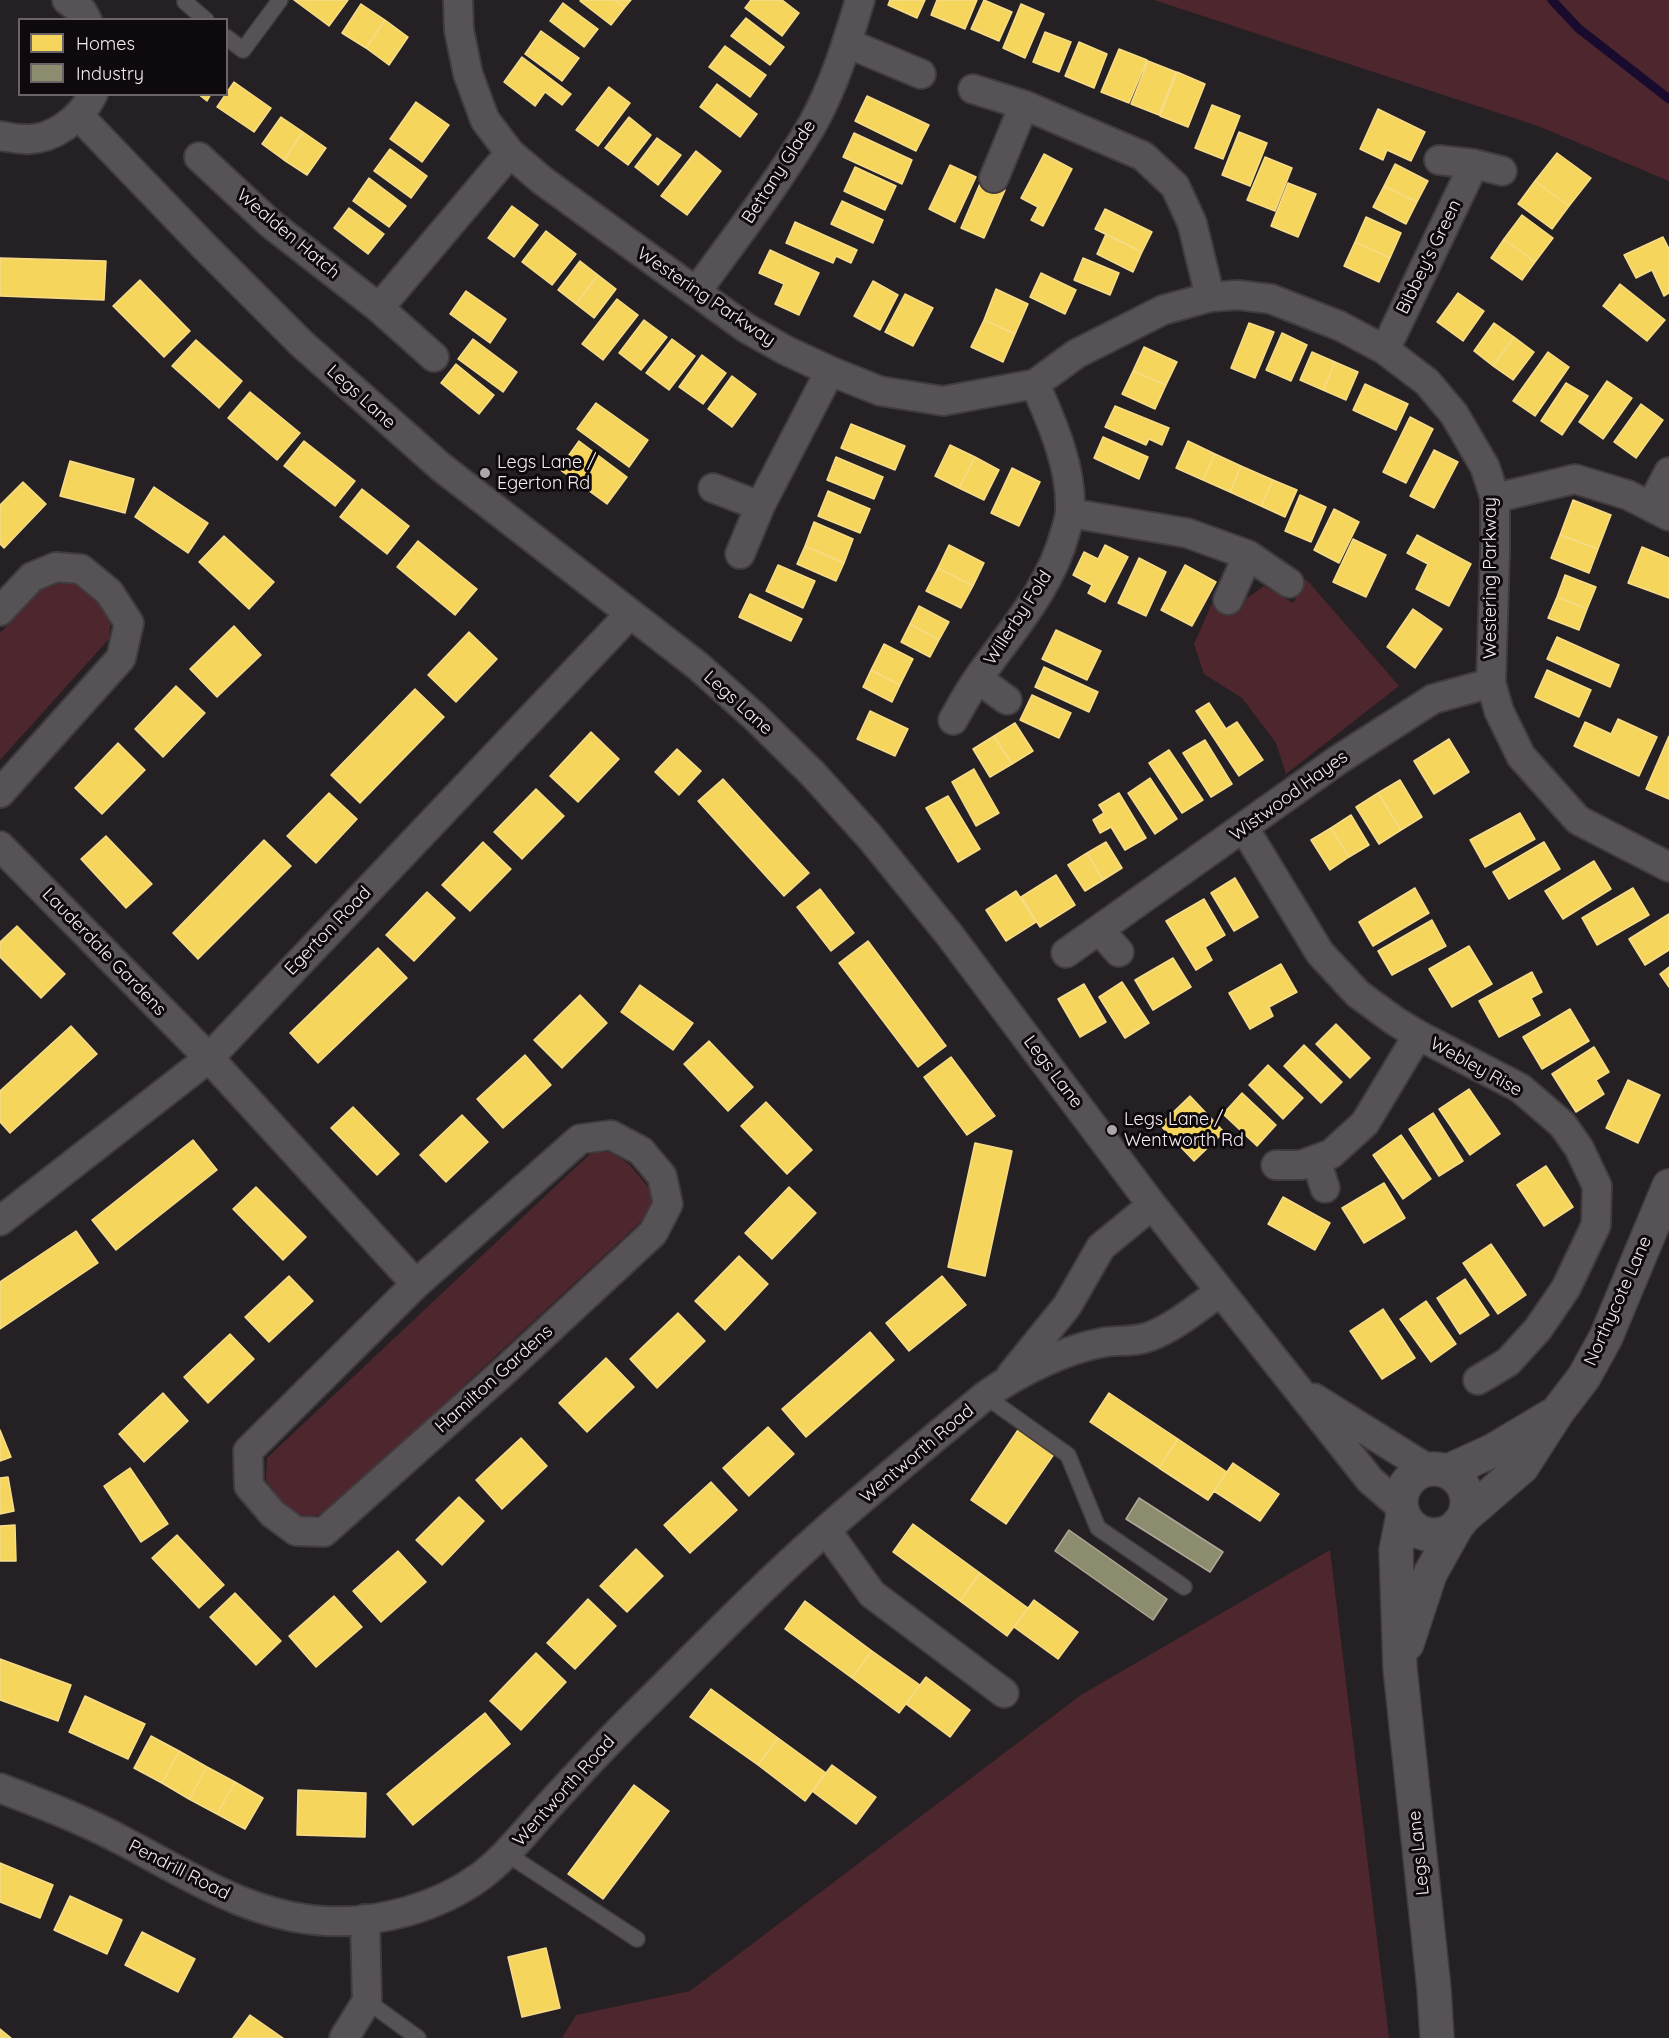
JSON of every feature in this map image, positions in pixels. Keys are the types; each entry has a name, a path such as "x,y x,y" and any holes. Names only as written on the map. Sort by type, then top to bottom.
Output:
{"street":[{"name":"Westering Parkway","path":"458,0 459,30 468,74 485,120 510,153 543,181 756,334 830,371 880,391 943,401 1035,384 1076,354 1163,310 1210,297 1238,295 1270,299 1340,326 1385,350 1427,382 1454,414 1485,467 1495,498 1491,683 1499,711 1521,756 1578,820 1669,867"},
{"name":"Bettany Glade","path":"696,292 770,190 813,123 848,42 860,0"},
{"path":"848,42 921,74"},
{"path":"973,89 1024,105 1143,156 1175,186 1192,222 1210,297"},
{"path":"0,136 26,140 55,133 86,105"},
{"name":"Legs Lane","path":"86,105 182,224 302,344 441,467 698,666 754,716 813,774 870,837 948,933 1220,1292 1370,1480 1402,1511 1396,1550 1400,1668 1434,1989 1437,2038"},
{"path":"994,178 1024,105"},
{"path":"379,308 510,153"},
{"name":"Wealden Hatch","path":"199,158 271,224 379,308 434,357"},
{"path":"1439,160 1474,164 1502,171"},
{"name":"Bibbey's Green","path":"1385,350 1474,164"},
{"path":"740,554 760,506 830,371"},
{"name":"Willerby Fold","path":"952,720 1044,585 1061,546 1070,513 1070,491 1065,469 1052,424 1035,384"},
{"path":"1495,498 1575,479 1628,495 1660,511 1669,472"},
{"path":"713,488 760,506"},
{"path":"1070,513 1187,533 1248,555 1289,583"},
{"path":"1228,600 1248,555"},
{"path":"0,611 32,577 56,567 81,569 109,592 129,623 120,658 0,793"},
{"name":"Egerton Road","path":"0,1221 209,1058 630,614"},
{"name":"Willerby Fold","path":"978,679 1008,700"},
{"name":"Wistwood Hayes","path":"1066,953 1338,760 1433,699 1491,683"},
{"name":"Webley Rise","path":"1244,828 1320,953 1358,994 1418,1035 1520,1088 1562,1124 1579,1148 1597,1186 1596,1225 1566,1288 1538,1329 1508,1362 1478,1380"},
{"name":"Lauderdale Gardens","path":"0,846 209,1058"},
{"path":"1099,930 1119,952"},
{"path":"1276,1165 1301,1165 1331,1154 1365,1123 1418,1035"},
{"path":"209,1058 416,1284"},
{"name":"Hamilton Gardens","path":"610,1135 641,1150 662,1176 668,1204 653,1233 501,1374 324,1532 296,1531 273,1514 249,1486 248,1451 416,1284 580,1139 610,1135"},
{"path":"1316,1160 1325,1188"},
{"name":"Northycote Lane","path":"1460,1521 1522,1467 1558,1411 1584,1377 1606,1337 1669,1186"},
{"name":"Wentworth Road","path":"1008,1379 1067,1306 1101,1247 1152,1205"},
{"name":"Wentworth Road","path":"365,1919 408,1912 447,1897 481,1876 507,1854 612,1737 728,1622 826,1530 1008,1379 1061,1355 1104,1342 1148,1337 1173,1326 1220,1292"},
{"name":"Legs Lane","path":"1297,1388 1438,1470"},
{"name":"Northycote Lane","path":"1438,1470 1494,1450 1558,1411"},
{"path":"1438,1470 1458,1479 1465,1491 1467,1504 1460,1521 1449,1531 1428,1534 1418,1530 1409,1523 1402,1511 1402,1494 1407,1482 1416,1473 1438,1470"},
{"name":"Legs Lane","path":"1400,1668 1430,1574 1460,1521"},
{"path":"826,1530 872,1594 1004,1693"},
{"name":"Pendrill Road","path":"0,1788 121,1839 210,1889 256,1908 287,1916 327,1921 365,1919"},
{"path":"344,2038 367,2001 365,1919"}],"lane":[{"path":"228,39 243,50 280,0"},
{"path":"184,2 204,18"},
{"path":"985,1396 1068,1455 1098,1528 1184,1587"},
{"path":"507,1854 637,1940"},
{"path":"367,2001 418,2038"}],"shaded area":[{"path":"1154,0 1669,0 1669,181 1538,126"},
{"path":"1306,579 1399,686 1286,774 1276,743 1242,698 1204,674 1194,644 1217,592 1240,603 1264,586 1293,603"},
{"path":"73,581 96,594 111,619 109,639 0,760 0,633 45,585"},
{"path":"592,1152 611,1152 630,1165 653,1193 649,1214 325,1514 302,1517 283,1503 266,1480 267,1458"},
{"path":"1330,1550 1389,2038 562,2038 576,2015 690,1991 1081,1695"}],"building: Homes":[{"path":"294,0 348,0 329,26"},
{"path":"581,0 615,0 625,7 611,25"},
{"path":"615,0 631,0 625,7"},
{"path":"751,0 782,0 799,13 782,36 745,8"},
{"path":"890,0 925,0 917,18 888,5"},
{"path":"937,0 977,0 965,29 931,15"},
{"path":"984,0 1012,12 999,41 971,29"},
{"path":"563,3 598,29 584,47 550,21"},
{"path":"361,4 385,20 366,48 342,33"},
{"path":"1021,4 1044,14 1025,58 1003,48"},
{"path":"746,18 784,47 770,65 731,36"},
{"path":"385,20 408,37 389,65 366,48"},
{"path":"541,31 579,58 562,81 525,54"},
{"path":"1045,32 1071,42 1059,72 1033,62"},
{"path":"1079,42 1107,54 1094,88 1065,76"},
{"path":"725,46 766,75 750,97 709,67"},
{"path":"1119,49 1147,60 1129,103 1101,92"},
{"path":"522,57 571,94 562,105 545,92 535,106 504,82"},
{"path":"1148,61 1176,72 1159,115 1131,104"},
{"path":"1177,72 1205,84 1188,127 1160,116"},
{"path":"234,82 271,108 254,132 217,107 224,96 228,96 228,91"},
{"path":"717,84 757,114 740,137 700,107"},
{"path":"609,87 630,103 598,146 576,130"},
{"path":"201,96 210,96 207,101"},
{"path":"867,96 929,125 916,151 855,121"},
{"path":"416,102 449,125 422,162 390,139"},
{"path":"1212,105 1240,116 1223,159 1195,148"},
{"path":"1378,109 1425,132 1411,161 1387,150 1383,160 1360,149"},
{"path":"281,117 303,132 284,160 262,144"},
{"path":"629,117 651,135 628,165 605,148"},
{"path":"303,132 326,148 307,175 284,160"},
{"path":"1239,132 1267,143 1250,186 1222,175"},
{"path":"854,133 912,160 902,184 843,157"},
{"path":"657,138 681,155 658,185 635,167"},
{"path":"390,149 427,176 411,198 374,171"},
{"path":"696,151 721,171 687,215 661,196"},
{"path":"1557,153 1591,178 1569,206 1535,181"},
{"path":"1044,154 1072,169 1043,226 1031,220 1038,207 1021,198"},
{"path":"1265,157 1292,168 1275,211 1247,200"},
{"path":"1395,164 1428,181 1417,202 1384,186"},
{"path":"950,165 976,177 955,222 929,209"},
{"path":"855,167 896,186 885,210 844,191"},
{"path":"369,178 406,206 389,227 353,201"},
{"path":"982,179 1005,190 984,238 961,228"},
{"path":"1535,181 1569,206 1552,229 1518,204"},
{"path":"1288,183 1316,194 1298,237 1271,226"},
{"path":"1384,186 1417,202 1406,224 1373,207"},
{"path":"842,201 883,220 873,243 831,224"},
{"path":"512,206 538,225 514,257 488,238"},
{"path":"349,208 384,234 368,254 334,228"},
{"path":"1105,209 1152,232 1142,252 1095,229"},
{"path":"1522,215 1553,238 1535,262 1504,239"},
{"path":"1366,217 1401,233 1390,258 1355,242"},
{"path":"795,222 857,250 851,263 836,256 833,263 786,243"},
{"path":"546,231 576,254 552,285 522,262"},
{"path":"1106,234 1142,252 1133,272 1097,254"},
{"path":"1663,237 1669,249 1669,293 1664,296 1652,270 1636,278 1624,255"},
{"path":"1504,239 1535,262 1522,280 1491,258"},
{"path":"1355,242 1390,258 1379,282 1344,266"},
{"path":"770,250 819,273 799,315 775,304 784,284 759,273"},
{"path":"0,258 106,261 104,300 0,296"},
{"path":"1083,258 1119,273 1110,295 1074,280"},
{"path":"580,261 598,275 576,304 558,290"},
{"path":"1041,273 1076,290 1065,314 1030,297"},
{"path":"598,275 616,289 594,318 576,304"},
{"path":"140,280 190,331 164,357 113,306"},
{"path":"873,281 898,295 880,330 854,316"},
{"path":"1620,284 1665,320 1647,341 1603,306"},
{"path":"996,289 1028,304 1015,334 984,320"},
{"path":"466,291 506,319 490,343 450,314"},
{"path":"1458,293 1484,311 1463,341 1437,322"},
{"path":"905,294 933,308 913,346 885,332"},
{"path":"617,299 638,315 603,360 582,344"},
{"path":"644,320 667,337 641,370 619,353"},
{"path":"984,320 1015,334 1003,362 971,347"},
{"path":"1249,323 1274,332 1255,378 1231,368"},
{"path":"1494,323 1514,337 1493,366 1474,351"},
{"path":"1282,333 1307,345 1291,381 1266,370"},
{"path":"1514,337 1534,352 1513,380 1493,366"},
{"path":"473,339 517,372 503,392 458,359"},
{"path":"672,339 695,356 669,390 646,373"},
{"path":"196,340 242,381 219,408 172,366"},
{"path":"1144,347 1177,362 1166,385 1133,371"},
{"path":"1312,352 1335,362 1323,390 1300,380"},
{"path":"1548,352 1569,367 1535,416 1513,401"},
{"path":"702,355 726,373 703,404 679,387"},
{"path":"1335,362 1358,372 1346,400 1323,390"},
{"path":"456,364 494,395 479,414 441,383"},
{"path":"1133,371 1166,385 1155,409 1122,394"},
{"path":"732,376 756,394 732,427 708,409"},
{"path":"1607,381 1632,398 1603,439 1579,422"},
{"path":"1566,383 1588,396 1562,435 1541,421"},
{"path":"1365,384 1408,404 1396,430 1353,410"},
{"path":"250,392 300,433 277,460 228,418"},
{"path":"596,403 648,440 629,467 577,429"},
{"path":"1641,404 1663,420 1636,458 1614,442"},
{"path":"1115,406 1169,428 1162,445 1149,439 1146,445 1105,427"},
{"path":"1410,417 1433,429 1406,483 1383,472"},
{"path":"851,424 905,446 895,470 841,448"},
{"path":"1103,437 1148,457 1139,479 1094,458"},
{"path":"304,441 355,481 335,506 284,466"},
{"path":"579,441 627,477 607,504 559,469"},
{"path":"1188,441 1215,454 1203,480 1176,468"},
{"path":"950,445 975,457 959,488 935,476"},
{"path":"1434,450 1458,462 1434,508 1410,496"},
{"path":"1215,454 1241,466 1230,492 1203,480"},
{"path":"836,457 883,477 874,499 827,480"},
{"path":"975,457 999,470 984,500 959,488"},
{"path":"70,461 134,479 125,513 60,496"},
{"path":"1241,466 1273,480 1261,506 1230,492"},
{"path":"1012,468 1040,482 1019,526 991,513"},
{"path":"1273,480 1297,490 1285,517 1261,506"},
{"path":"23,482 46,504 4,548 0,544 0,505"},
{"path":"154,487 208,523 188,553 135,517"},
{"path":"362,489 409,526 387,554 340,517"},
{"path":"828,491 870,509 860,533 818,516"},
{"path":"1300,495 1326,507 1311,542 1285,531"},
{"path":"1573,500 1611,515 1598,549 1560,535"},
{"path":"1334,509 1359,522 1339,563 1314,550"},
{"path":"814,522 853,539 844,563 805,546"},
{"path":"1417,535 1471,564 1449,606 1416,589 1428,564 1407,553"},
{"path":"1560,535 1598,549 1589,573 1551,558"},
{"path":"224,536 274,582 249,609 199,562"},
{"path":"1353,539 1386,555 1366,597 1333,582"},
{"path":"418,541 477,589 455,615 397,567"},
{"path":"949,545 984,563 973,586 938,568"},
{"path":"1105,545 1128,557 1105,602 1088,593 1092,585 1073,575 1084,552 1098,559"},
{"path":"805,546 844,563 836,581 797,564"},
{"path":"1642,547 1669,558 1669,598 1628,583"},
{"path":"1139,558 1166,572 1146,616 1118,603"},
{"path":"778,565 815,581 803,608 766,591"},
{"path":"1185,565 1216,582 1192,626 1161,610"},
{"path":"938,568 973,586 961,608 926,591"},
{"path":"1565,575 1596,587 1587,609 1557,597"},
{"path":"750,594 802,619 791,641 739,617"},
{"path":"1557,597 1587,609 1579,630 1548,618"},
{"path":"919,606 949,622 939,640 910,624"},
{"path":"1413,609 1442,629 1415,668 1387,647"},
{"path":"910,624 939,640 930,657 901,642"},
{"path":"234,626 261,655 217,697 190,669"},
{"path":"1056,630 1101,651 1087,680 1042,659"},
{"path":"469,632 497,659 456,702 428,675"},
{"path":"1557,637 1619,665 1610,687 1547,659"},
{"path":"884,644 913,659 900,685 871,670"},
{"path":"1044,667 1098,692 1089,712 1035,687"},
{"path":"871,670 900,685 892,702 863,687"},
{"path":"1547,670 1591,690 1579,717 1535,697"},
{"path":"176,686 205,713 163,757 135,729"},
{"path":"415,689 444,717 360,803 331,775"},
{"path":"1032,695 1071,713 1059,738 1020,720"},
{"path":"1209,703 1226,729 1237,722 1263,760 1239,776 1196,711"},
{"path":"870,711 908,729 895,756 857,739"},
{"path":"1618,719 1657,737 1639,776 1574,746 1585,722 1611,734"},
{"path":"1015,723 1033,751 1012,764 994,736"},
{"path":"591,732 619,759 578,802 550,776"},
{"path":"994,736 1012,764 990,777 973,749"},
{"path":"1669,736 1669,799 1646,789"},
{"path":"1449,739 1469,772 1434,794 1414,761"},
{"path":"1205,740 1232,784 1211,797 1183,753"},
{"path":"118,743 145,770 102,814 75,788"},
{"path":"677,749 701,771 679,795 655,772"},
{"path":"1169,750 1203,800 1182,813 1149,763"},
{"path":"974,769 999,813 976,826 952,782"},
{"path":"1150,778 1177,819 1155,834 1128,793"},
{"path":"723,779 809,873 784,896 698,801"},
{"path":"1400,780 1422,817 1401,830 1378,793"},
{"path":"536,789 564,816 522,859 494,832"},
{"path":"329,793 357,819 316,863 287,836"},
{"path":"1119,793 1146,838 1125,850 1111,827 1100,833 1093,820 1104,813 1099,805"},
{"path":"1378,793 1401,830 1379,844 1356,807"},
{"path":"948,796 980,849 958,862 926,808"},
{"path":"1520,813 1535,839 1485,867 1470,840"},
{"path":"1351,815 1369,845 1349,857 1331,828"},
{"path":"1331,828 1349,857 1330,870 1311,840"},
{"path":"106,836 152,884 126,908 81,859"},
{"path":"264,840 291,866 198,959 173,933"},
{"path":"483,842 511,869 470,911 442,885"},
{"path":"1106,842 1122,868 1103,880 1087,853"},
{"path":"1544,842 1560,869 1509,899 1493,872"},
{"path":"1087,853 1103,880 1085,891 1068,865"},
{"path":"1594,861 1611,889 1563,919 1545,891"},
{"path":"1056,875 1075,905 1040,927 1021,897"},
{"path":"1235,878 1258,917 1234,931 1211,893"},
{"path":"1415,888 1429,913 1373,946 1359,922"},
{"path":"1633,888 1649,915 1597,945 1582,918"},
{"path":"820,889 854,933 831,951 797,907"},
{"path":"1016,891 1036,922 1006,941 986,910"},
{"path":"427,892 455,918 414,961 386,935"},
{"path":"1204,899 1225,935 1205,947 1212,960 1196,970 1166,921"},
{"path":"1669,914 1669,950 1645,965 1629,939"},
{"path":"1432,920 1446,946 1392,975 1378,951"},
{"path":"17,926 65,974 41,998 0,957 0,942"},
{"path":"868,941 946,1046 918,1067 839,963"},
{"path":"1469,946 1492,984 1452,1007 1429,969"},
{"path":"378,948 407,978 318,1063 290,1033"},
{"path":"1173,958 1191,987 1153,1010 1135,980"},
{"path":"1281,964 1297,992 1269,1007 1273,1016 1250,1029 1229,993"},
{"path":"1669,967 1669,987 1660,974"},
{"path":"1532,972 1542,992 1531,998 1540,1015 1499,1037 1479,1001"},
{"path":"1122,982 1149,1023 1125,1038 1099,997"},
{"path":"1084,984 1106,1022 1080,1037 1058,999"},
{"path":"640,985 693,1023 673,1050 621,1012"},
{"path":"580,995 607,1023 562,1068 534,1040"},
{"path":"1570,1009 1589,1041 1542,1069 1523,1037"},
{"path":"1336,1024 1370,1058 1350,1078 1316,1044"},
{"path":"71,1026 97,1054 10,1133 0,1122 0,1091"},
{"path":"709,1041 753,1087 728,1111 684,1064"},
{"path":"1304,1045 1342,1082 1321,1103 1284,1066"},
{"path":"1594,1047 1609,1072 1596,1080 1604,1094 1576,1112 1552,1074"},
{"path":"525,1055 551,1085 503,1128 477,1099"},
{"path":"951,1057 995,1116 967,1135 924,1077"},
{"path":"1268,1065 1303,1098 1283,1119 1249,1085"},
{"path":"1628,1080 1660,1095 1638,1143 1606,1128"},
{"path":"1469,1089 1500,1134 1470,1155 1439,1109"},
{"path":"1242,1093 1276,1125 1257,1146 1223,1114"},
{"path":"1190,1096 1224,1132 1194,1161 1160,1125"},
{"path":"766,1102 812,1150 787,1174 741,1126"},
{"path":"353,1107 399,1154 377,1175 331,1128"},
{"path":"1433,1113 1463,1161 1439,1176 1409,1129"},
{"path":"462,1115 488,1142 446,1182 420,1155"},
{"path":"1401,1135 1431,1179 1403,1199 1373,1155"},
{"path":"193,1140 217,1170 116,1250 92,1220"},
{"path":"975,1143 1012,1151 985,1276 948,1267"},
{"path":"1546,1166 1573,1207 1544,1226 1517,1185"},
{"path":"1384,1183 1405,1218 1364,1243 1342,1208"},
{"path":"256,1187 306,1237 283,1260 233,1209"},
{"path":"789,1187 816,1213 772,1259 745,1233"},
{"path":"1283,1197 1330,1223 1315,1250 1268,1224"},
{"path":"76,1231 98,1263 0,1329 0,1282"},
{"path":"1491,1244 1526,1295 1498,1314 1463,1263"},
{"path":"739,1256 768,1284 725,1330 695,1301"},
{"path":"289,1276 313,1301 269,1342 245,1317"},
{"path":"942,1276 966,1305 909,1351 886,1323"},
{"path":"1465,1279 1489,1315 1460,1334 1437,1298"},
{"path":"1426,1301 1456,1344 1431,1362 1400,1319"},
{"path":"1383,1309 1415,1358 1382,1379 1350,1331"},
{"path":"678,1313 705,1341 657,1388 630,1359"},
{"path":"870,1332 894,1360 806,1437 782,1409"},
{"path":"230,1334 254,1359 208,1403 184,1377"},
{"path":"606,1358 634,1387 587,1432 559,1403"},
{"path":"163,1393 188,1421 144,1462 119,1434"},
{"path":"1109,1393 1178,1439 1159,1468 1090,1422"},
{"path":"768,1427 794,1454 749,1496 723,1468"},
{"path":"0,1430 11,1457 0,1461"},
{"path":"1018,1430 1054,1454 1006,1524 971,1500"},
{"path":"521,1438 547,1466 502,1509 476,1480"},
{"path":"1178,1439 1227,1472 1208,1500 1159,1468"},
{"path":"1233,1463 1279,1494 1260,1521 1214,1491"},
{"path":"130,1468 168,1524 141,1542 104,1486"},
{"path":"8,1477 14,1511 0,1514 0,1478"},
{"path":"711,1482 737,1510 690,1553 664,1525"},
{"path":"459,1497 484,1521 442,1565 416,1540"},
{"path":"913,1524 980,1573 960,1601 893,1552"},
{"path":"15,1525 16,1561 0,1561 0,1526"},
{"path":"177,1535 224,1585 199,1608 152,1558"},
{"path":"636,1549 663,1576 627,1612 600,1586"},
{"path":"398,1551 426,1582 381,1622 353,1591"},
{"path":"980,1573 1028,1608 1007,1636 960,1601"},
{"path":"235,1593 281,1641 256,1665 210,1617"},
{"path":"334,1596 362,1627 316,1667 289,1636"},
{"path":"588,1599 616,1626 575,1669 547,1643"},
{"path":"1034,1600 1078,1632 1058,1659 1014,1627"},
{"path":"805,1601 872,1651 852,1678 785,1629"},
{"path":"872,1651 920,1685 899,1713 852,1678"},
{"path":"536,1653 566,1682 521,1730 490,1701"},
{"path":"0,1659 71,1685 58,1721 0,1700"},
{"path":"926,1677 970,1710 950,1737 906,1704"},
{"path":"711,1689 778,1738 758,1765 690,1717"},
{"path":"85,1696 145,1724 128,1759 69,1732"},
{"path":"485,1713 510,1744 413,1825 387,1794"},
{"path":"151,1736 179,1751 162,1783 134,1768"},
{"path":"778,1738 826,1773 805,1801 758,1765"},
{"path":"179,1751 207,1767 189,1799 162,1783"},
{"path":"832,1765 876,1797 856,1824 812,1791"},
{"path":"207,1767 235,1782 217,1814 189,1799"},
{"path":"235,1782 263,1798 245,1829 217,1814"},
{"path":"634,1785 669,1811 603,1899 568,1874"},
{"path":"298,1790 366,1793 365,1837 297,1835"},
{"path":"0,1863 53,1885 40,1918 0,1902"},
{"path":"70,1896 122,1920 107,1954 54,1930"},
{"path":"142,1932 195,1959 178,1992 125,1965"},
{"path":"546,1948 560,2008 522,2017 508,1957"},
{"path":"250,2015 283,2038 233,2038"},
{"path":"0,2029 11,2038 0,2038"}],"building: Industry":[{"path":"1139,1498 1223,1552 1210,1572 1126,1519"},
{"path":"1069,1530 1167,1599 1153,1620 1055,1551"}],"waterway":[{"path":"1552,0 1578,28 1669,99"}],"place":[{"name":"Legs Lane / Egerton Rd","path":"485,473"},
{"name":"Legs Lane / Wentworth Rd","path":"1112,1130"}]}
